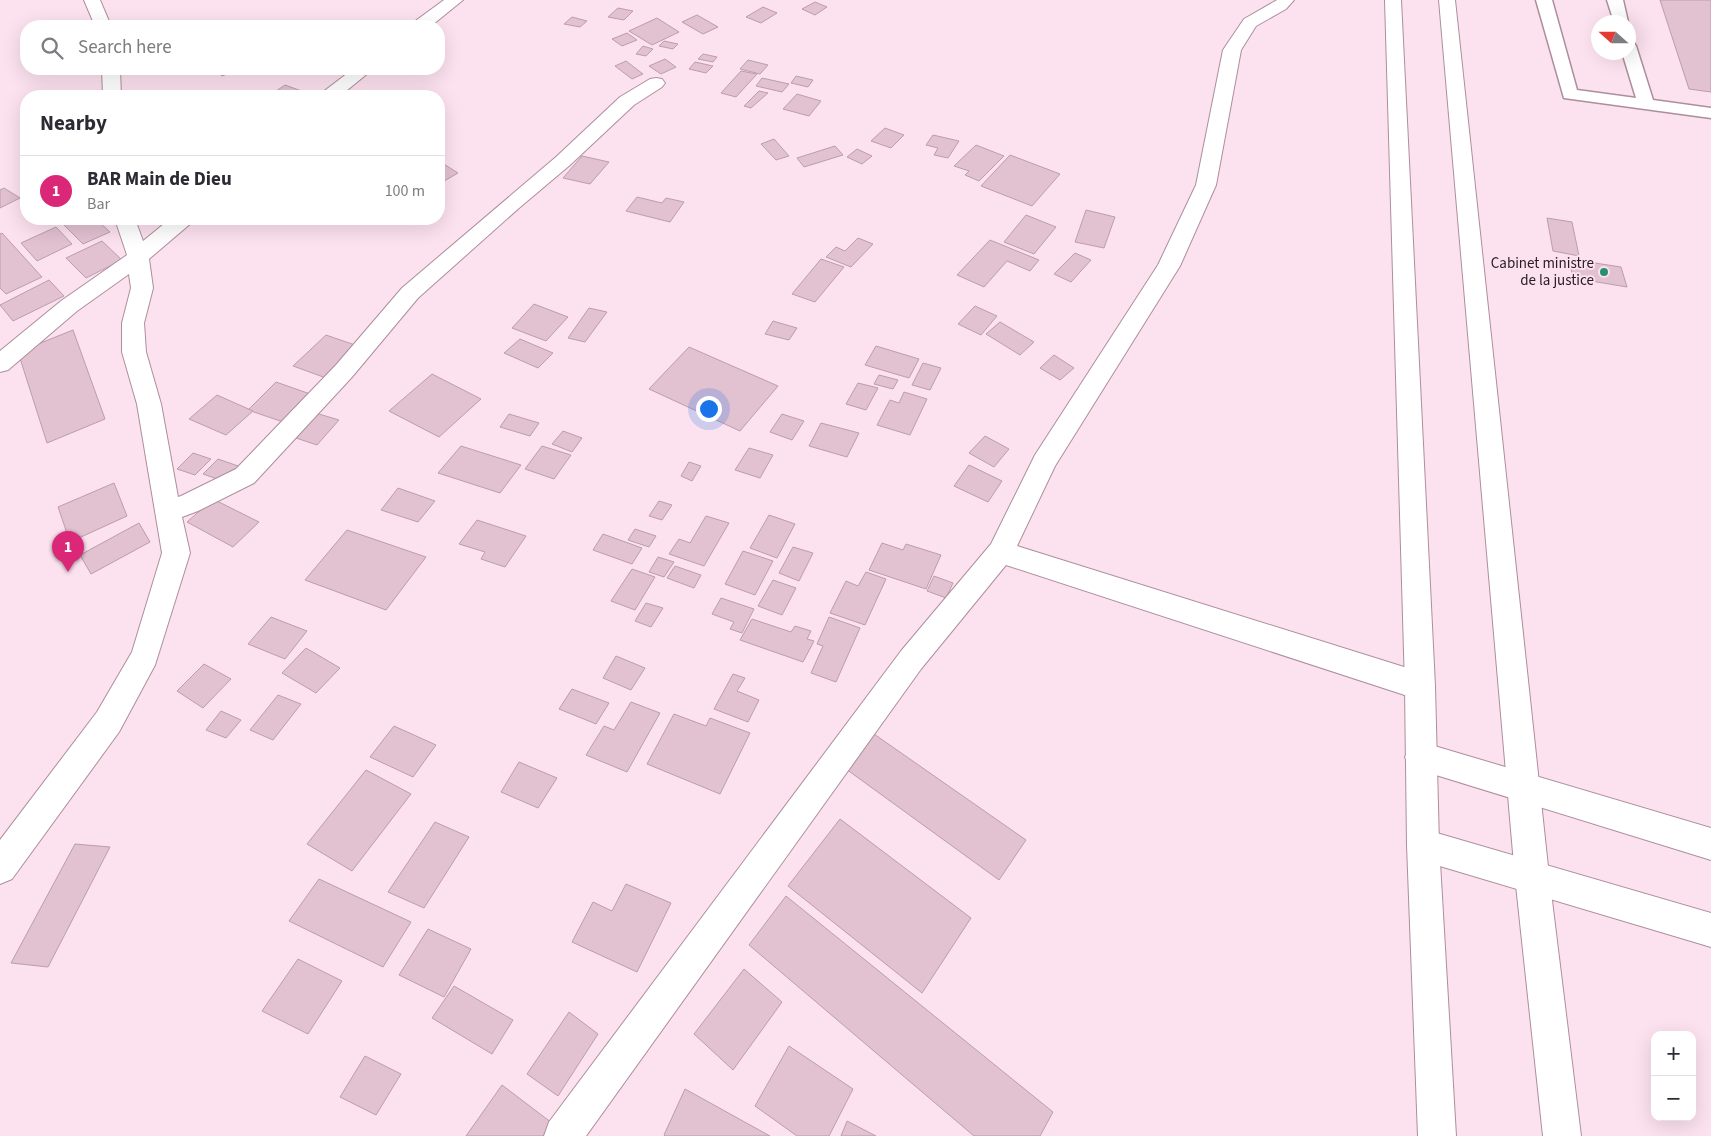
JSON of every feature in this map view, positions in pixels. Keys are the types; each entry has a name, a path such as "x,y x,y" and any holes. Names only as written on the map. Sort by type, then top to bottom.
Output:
{"street":[{"path":"92,0 100,20"},
{"path":"428,20 455,0"},
{"path":"563,1136 911,660 1001,552 1044,462 1169,266 1206,185 1232,50 1241,33 1257,16 1283,4 1286,0"},
{"path":"1393,0 1420,686 1423,845 1437,1136"},
{"path":"1447,0 1532,876 1562,1136"},
{"path":"111,75 112,90"},
{"path":"337,90 356,75"},
{"path":"167,511 189,504 245,476 344,371 410,293 563,160 627,101 656,83"},
{"path":"0,867 108,722 145,656 176,553 149,404 134,352 133,323 142,288 138,257 127,225"},
{"path":"0,364 69,306 138,257 176,225"},
{"path":"1001,552 1420,686"},
{"path":"1421,757 1711,844"},
{"path":"1423,845 1711,930"}],"lane":[{"path":"1544,0 1570,94 1711,113"},
{"path":"1615,0 1619,15"},
{"path":"1632,60 1646,104"}],"building":[{"path":"1660,0 1711,0 1711,92 1689,89"},
{"path":"815,2 827,7 815,15 802,9"},
{"path":"763,7 777,13 761,23 746,17"},
{"path":"618,8 633,11 624,20 608,17"},
{"path":"697,15 718,27 703,34 682,22"},
{"path":"572,17 587,21 580,27 564,24"},
{"path":"657,18 679,32 652,45 629,31"},
{"path":"627,33 637,40 622,46 612,39"},
{"path":"664,41 678,44 673,49 659,46"},
{"path":"643,46 653,49 646,56 636,54"},
{"path":"703,54 717,57 713,62 698,59"},
{"path":"665,59 676,67 661,74 649,66"},
{"path":"748,60 768,65 760,74 740,69"},
{"path":"626,61 643,74 632,79 615,66"},
{"path":"695,62 713,66 706,73 689,69"},
{"path":"741,71 757,74 736,97 721,93"},
{"path":"796,76 813,80 808,87 791,83"},
{"path":"762,78 789,84 782,92 756,86"},
{"path":"285,85 299,90 278,90"},
{"path":"759,91 768,93 751,108 744,106"},
{"path":"797,94 821,101 809,116 783,109"},
{"path":"885,128 904,135 891,148 871,141"},
{"path":"933,135 959,141 948,158 934,155 938,148 926,145"},
{"path":"774,139 789,156 776,160 761,144"},
{"path":"976,145 1004,156 979,181 965,175 969,171 954,166"},
{"path":"835,146 843,155 804,167 797,158"},
{"path":"857,149 872,156 862,164 847,157"},
{"path":"1010,155 1060,174 1032,206 981,186"},
{"path":"582,156 609,162 590,184 563,178"},
{"path":"445,165 458,173 445,181"},
{"path":"4,188 20,198 0,208 0,190"},
{"path":"637,197 662,203 666,198 684,202 670,222 626,211"},
{"path":"1086,210 1115,217 1104,248 1075,242"},
{"path":"1026,215 1056,227 1034,254 1004,242"},
{"path":"1547,218 1572,222 1579,256 1553,251"},
{"path":"64,225 102,225 110,232 83,244"},
{"path":"56,227 72,244 37,261 21,243"},
{"path":"2,233 42,277 6,294 0,288 0,234"},
{"path":"858,238 873,244 851,267 826,257 836,247 845,251"},
{"path":"990,240 1039,260 1030,271 1007,261 984,287 957,275"},
{"path":"102,241 122,260 86,278 66,258"},
{"path":"1075,253 1091,260 1071,282 1054,274"},
{"path":"821,259 844,267 815,302 792,294"},
{"path":"1569,259 1621,267 1627,287 1573,278"},
{"path":"49,280 64,296 13,321 0,305"},
{"path":"534,304 568,317 546,341 512,328"},
{"path":"975,306 997,316 981,335 958,324"},
{"path":"589,308 607,312 585,342 568,338"},
{"path":"773,321 797,328 789,340 765,334"},
{"path":"1000,322 1034,342 1020,355 986,334"},
{"path":"73,330 105,419 47,443 18,352"},
{"path":"326,335 358,346 326,378 293,366"},
{"path":"520,339 553,353 538,368 504,353"},
{"path":"876,346 919,359 909,378 865,365"},
{"path":"689,347 778,386 740,431 649,389"},
{"path":"1054,355 1074,368 1060,380 1040,368"},
{"path":"923,363 941,368 930,390 912,385"},
{"path":"432,374 481,399 439,437 389,411"},
{"path":"879,375 898,380 893,389 874,384"},
{"path":"276,382 316,396 289,424 248,410"},
{"path":"858,383 878,388 866,410 846,404"},
{"path":"904,392 927,399 910,435 877,425 890,400 899,403"},
{"path":"217,395 253,411 226,435 189,419"},
{"path":"309,411 339,420 317,445 287,435"},
{"path":"509,414 539,423 530,436 500,427"},
{"path":"782,414 804,421 792,440 770,432"},
{"path":"821,423 859,433 847,457 809,446"},
{"path":"563,431 582,438 572,452 552,444"},
{"path":"985,436 1009,449 994,467 969,453"},
{"path":"461,446 521,465 500,493 438,473"},
{"path":"542,446 571,455 554,479 525,469"},
{"path":"749,448 773,455 760,478 735,470"},
{"path":"193,453 211,459 195,475 177,469"},
{"path":"218,459 241,467 226,482 203,474"},
{"path":"689,462 701,466 692,481 681,476"},
{"path":"969,465 1002,481 988,502 954,486"},
{"path":"114,483 127,516 70,542 58,507"},
{"path":"398,488 435,501 418,522 381,510"},
{"path":"213,499 259,522 233,547 187,522"},
{"path":"659,501 672,505 662,520 649,516"},
{"path":"769,515 795,524 777,558 750,548"},
{"path":"706,516 729,523 704,566 669,554 679,539 690,543"},
{"path":"477,520 526,536 505,567 481,559 485,552 459,544"},
{"path":"139,523 150,542 91,574 80,555"},
{"path":"635,529 656,536 649,547 628,540"},
{"path":"347,530 426,557 386,610 305,580"},
{"path":"603,534 642,548 632,564 593,550"},
{"path":"882,543 903,550 906,544 941,555 926,589 869,570"},
{"path":"793,547 813,553 799,581 779,573"},
{"path":"743,551 773,561 755,595 725,584"},
{"path":"658,557 674,562 664,577 649,572"},
{"path":"675,566 701,575 694,588 667,578"},
{"path":"632,569 655,577 635,610 611,601"},
{"path":"866,572 886,579 865,625 830,613 846,581 858,586"},
{"path":"934,576 953,583 946,598 927,591"},
{"path":"773,580 796,588 782,615 758,606"},
{"path":"721,598 754,609 742,633 730,629 734,622 712,614"},
{"path":"646,603 663,608 651,627 635,621"},
{"path":"271,617 307,631 285,659 248,644"},
{"path":"829,617 860,628 836,682 811,673 823,646 817,644"},
{"path":"752,619 791,632 795,626 811,631 807,639 814,641 803,662 740,640"},
{"path":"306,648 340,668 316,693 282,673"},
{"path":"616,656 645,668 631,690 603,678"},
{"path":"204,664 231,679 203,708 177,691"},
{"path":"733,674 745,678 737,691 759,700 748,722 714,709"},
{"path":"572,689 609,703 596,724 559,709"},
{"path":"278,695 301,704 273,740 250,730"},
{"path":"631,702 660,713 627,772 586,755 604,726 614,730"},
{"path":"221,711 241,720 226,738 206,730"},
{"path":"674,714 706,726 710,718 750,733 720,794 647,764"},
{"path":"394,726 436,745 413,777 370,757"},
{"path":"874,734 1026,840 999,880 846,769"},
{"path":"519,762 557,778 538,808 501,792"},
{"path":"366,770 411,794 352,871 307,844"},
{"path":"840,819 971,918 922,993 788,886"},
{"path":"435,822 469,837 424,908 388,892"},
{"path":"75,844 110,847 48,967 11,963"},
{"path":"319,879 411,922 383,967 289,921"},
{"path":"626,884 671,903 637,972 572,942 593,902 612,911"},
{"path":"786,896 1053,1112 1040,1136 974,1136 749,945"},
{"path":"428,929 471,949 444,997 399,975"},
{"path":"298,959 342,981 308,1034 262,1011"},
{"path":"744,969 782,1002 733,1070 694,1034"},
{"path":"454,986 513,1020 492,1054 432,1018"},
{"path":"569,1012 598,1034 558,1096 527,1074"},
{"path":"789,1046 853,1089 829,1136 797,1136 755,1106"},
{"path":"365,1056 401,1074 376,1115 340,1097"},
{"path":"502,1085 552,1123 544,1136 466,1136"},
{"path":"685,1089 770,1136 665,1136"},
{"path":"847,1121 876,1136 841,1136"}],"place":[{"name":"Cabinet ministre de la justice","path":"1604,272"},
{"name":"BAR Main de Dieu","path":"68,572"}]}
